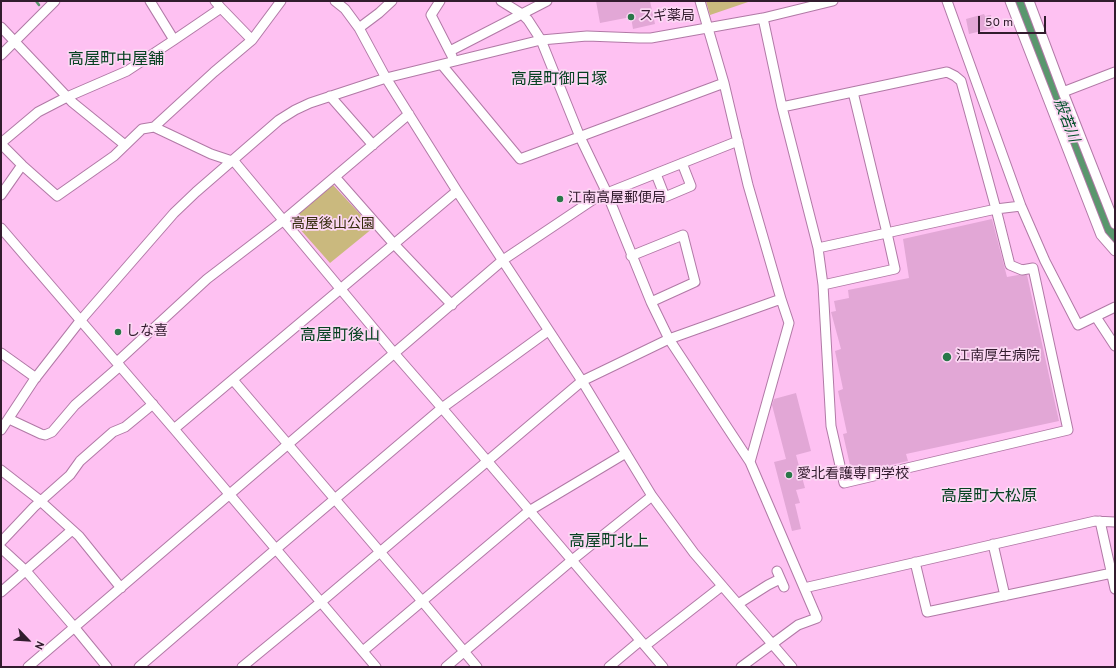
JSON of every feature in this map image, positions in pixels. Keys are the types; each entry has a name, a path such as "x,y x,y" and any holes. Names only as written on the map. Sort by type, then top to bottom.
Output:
{"street":[{"path":"1,55 55,1"},
{"path":"150,1 174,40"},
{"path":"215,1 252,40"},
{"path":"221,8 127,71 67,97 38,112 1,144 57,196 114,156 142,129 154,127 252,40 281,1"},
{"path":"335,1 345,9 359,28 386,78 548,331 582,381 652,496 694,553 792,667"},
{"path":"359,28 379,14 392,1"},
{"path":"440,1 431,15 455,61"},
{"path":"501,1 522,14 528,20 541,40 580,137 606,192 650,302 669,339 750,462 817,618 798,625 741,667"},
{"path":"450,51 547,1"},
{"path":"700,1 724,83 748,185 789,323 750,462"},
{"path":"1,430 36,378 80,321 174,213 279,120 310,103 386,78 541,40 587,36 639,38 657,37 763,18 833,1"},
{"path":"947,1 1021,206 1046,265 1078,325 1115,307"},
{"path":"1010,1 1101,235 1115,251"},
{"path":"1029,1 1115,224"},
{"path":"763,18 782,107 818,248 823,285 831,426 844,483 1068,430 1033,268"},
{"path":"1,28 67,97 125,145"},
{"path":"442,65 520,159 724,83"},
{"path":"782,107 948,72 955,76 961,81 1010,264 1022,270 1046,265"},
{"path":"1063,92 1115,72"},
{"path":"823,285 895,269 853,92"},
{"path":"330,96 372,145"},
{"path":"8,419 41,434 45,435 52,432 76,405 207,279 284,220 409,114"},
{"path":"154,127 211,154 233,161 284,220 394,354 487,460 663,667"},
{"path":"28,667 503,260 606,192 656,174 738,141"},
{"path":"656,174 665,197 691,186 682,163"},
{"path":"1,196 22,165"},
{"path":"335,177 394,244 452,305"},
{"path":"174,429 457,190"},
{"path":"818,248 996,209 1021,206"},
{"path":"1,228 80,321 119,364 374,666"},
{"path":"631,256 683,235 695,282 650,302"},
{"path":"242,667 582,381 669,339 781,298"},
{"path":"1096,317 1115,346"},
{"path":"139,667 442,408 548,331"},
{"path":"1,353 36,378"},
{"path":"233,380 380,551 477,667"},
{"path":"1,542 40,501 70,475 80,461 113,432 125,427 153,404"},
{"path":"362,651 529,511 626,453"},
{"path":"1,470 40,501 79,536 121,588"},
{"path":"446,667 571,560 652,496"},
{"path":"804,588 1095,520 1115,522"},
{"path":"1100,521 1111,555 1115,589"},
{"path":"1,592 72,530"},
{"path":"993,544 1005,596"},
{"path":"1,548 26,571 107,667"},
{"path":"915,562 927,612 1112,573"},
{"path":"738,604 768,584 780,579"},
{"path":"609,667 722,586"}],"green space":[{"path":"706,1 751,1 710,15"},
{"name":"高屋後山公園","path":"333,185 373,228 330,263 291,219"}],"building":[{"path":"596,1 650,1 655,24 633,29 631,17 600,23"},
{"path":"984,14 985,16 991,15 994,28 969,34 966,19"},
{"path":"992,219 1007,277 1027,275 1059,421 906,454 908,461 852,474 843,434 847,433 838,391 843,389 835,351 841,349 831,312 836,311 834,301 849,298 848,290 909,278 903,239"},
{"name":"愛北看護専門学校","path":"796,393 811,451 796,455 805,488 796,490 800,503 795,504 801,529 792,531 774,462 786,459 772,405 774,399"}],"waterway":[{"path":"36,1 39,5"},
{"name":"般若川","path":"1018,1 1103,220 1115,240"}],"place":[{"name":"スギ薬局","path":"631,17"},
{"name":"江南高屋郵便局","path":"560,199"},
{"name":"しな喜","path":"118,332"},
{"name":"江南厚生病院","path":"947,357"},
{"name":"愛北看護専門学校","path":"789,475"}],"district":[{"name":"高屋町中屋舗","path":"116,61"},
{"name":"高屋町御日塚","path":"559,81"},
{"name":"高屋町後山","path":"340,337"},
{"name":"高屋町大松原","path":"989,498"},
{"name":"高屋町北上","path":"609,543"}]}
